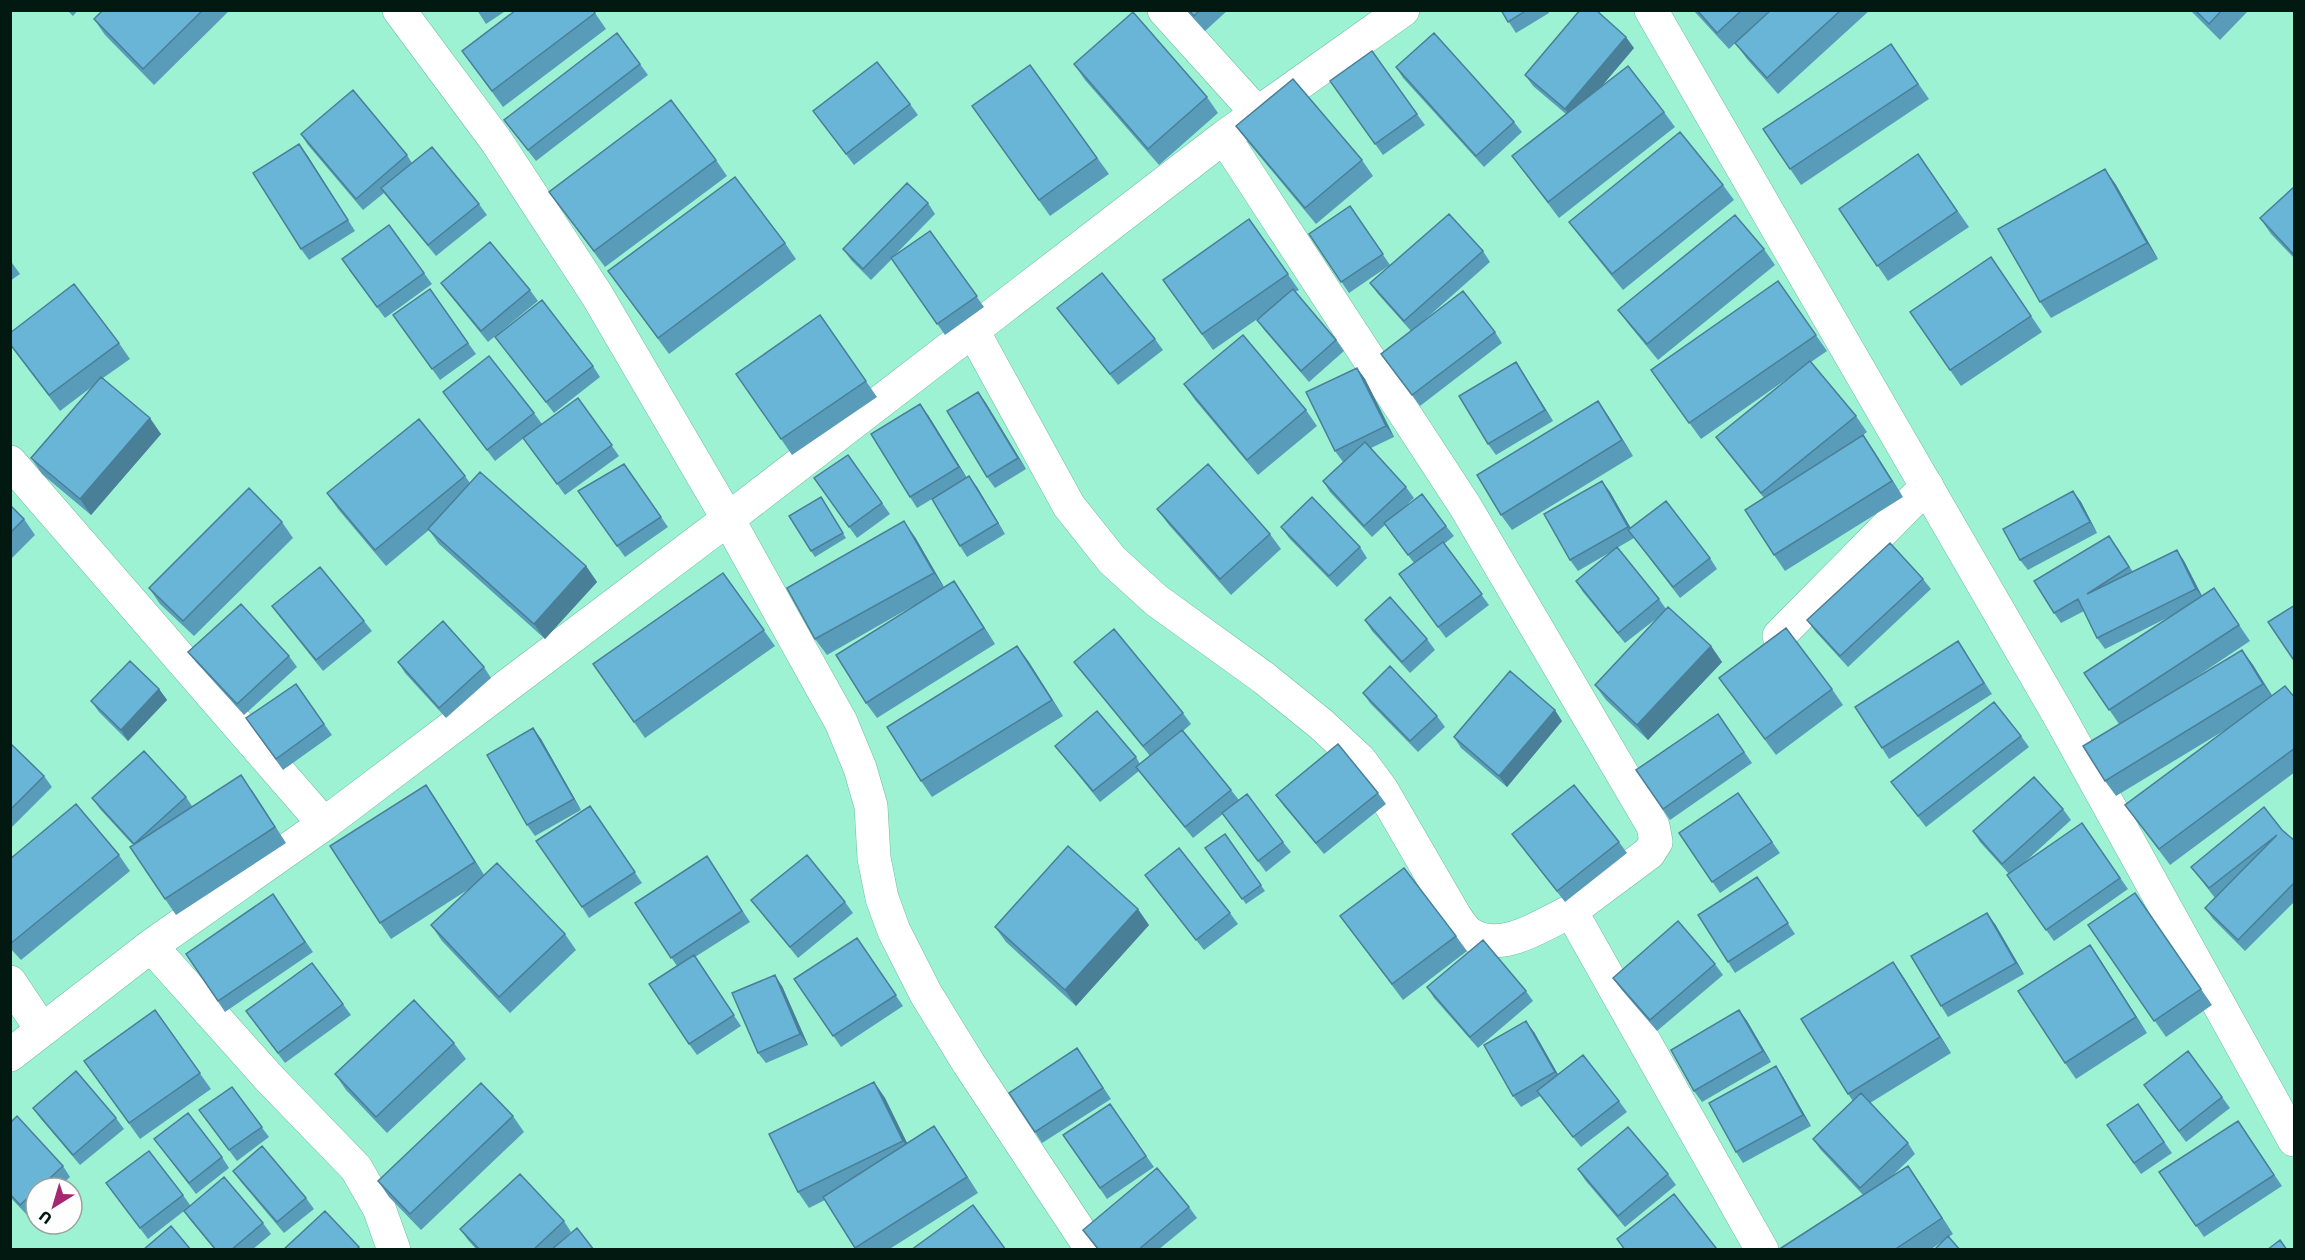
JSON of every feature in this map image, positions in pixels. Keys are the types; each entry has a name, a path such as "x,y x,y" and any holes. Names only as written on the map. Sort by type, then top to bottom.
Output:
{"street":[{"path":"399,10 497,142 597,295 728,519 841,722 860,768 871,806 874,858 882,898 894,931 926,994 969,1064 1092,1250"},
{"path":"1164,10 1257,113"},
{"path":"10,1055 151,945 324,824 728,519 1224,137 1403,10"},
{"path":"1651,10 2063,722 2295,1140"},
{"path":"973,331 1027,434 1069,506 1112,560 1156,600 1264,678 1321,724 1360,760 1382,790 1467,933 1481,940 1498,941 1521,934 1571,911 1649,853 1656,842 1653,826 1465,506 1224,137"},
{"path":"10,462 324,824"},
{"path":"1779,636 1927,486"},
{"path":"1571,911 1762,1250"},
{"path":"151,945 269,1078 356,1168 379,1208 394,1250"},
{"path":"10,982 42,1030"}],"building":[{"path":"103,10 203,10 143,69 94,19"},
{"path":"516,10 593,10 595,13 492,91 462,51"},
{"path":"1189,10 1200,10 1194,16"},
{"path":"1501,10 1527,10 1508,22"},
{"path":"1580,10 1596,10 1626,37 1565,109 1525,75"},
{"path":"1697,10 1742,10 1717,33"},
{"path":"1771,10 1841,10 1767,78 1735,43"},
{"path":"2195,10 2222,10 2209,24"},
{"path":"1133,12 1207,97 1148,149 1074,64"},
{"path":"617,33 640,64 528,150 504,120"},
{"path":"1434,33 1514,122 1476,156 1396,67"},
{"path":"1891,44 1918,84 1790,169 1763,129"},
{"path":"1372,51 1417,114 1375,144 1330,81"},
{"path":"877,62 910,104 846,154 813,111"},
{"path":"1030,65 1097,158 1039,200 972,106"},
{"path":"1628,66 1664,112 1548,202 1512,156"},
{"path":"1293,79 1362,160 1305,208 1236,126"},
{"path":"353,90 407,155 356,199 301,134"},
{"path":"671,100 716,160 594,251 549,192"},
{"path":"1680,132 1723,185 1612,274 1569,222"},
{"path":"299,144 348,220 301,249 253,173"},
{"path":"432,147 479,204 428,245 381,188"},
{"path":"1918,154 1957,211 1877,266 1839,209"},
{"path":"2105,169 2147,243 2040,302 1998,229"},
{"path":"735,177 785,243 658,338 608,271"},
{"path":"907,183 928,203 863,269 843,249"},
{"path":"2295,186 2295,256 2260,218"},
{"path":"1350,206 1383,254 1341,282 1309,234"},
{"path":"1449,214 1483,251 1404,321 1370,283"},
{"path":"1735,215 1764,249 1647,344 1618,310"},
{"path":"1249,219 1288,274 1202,334 1163,280"},
{"path":"389,225 424,273 377,307 342,259"},
{"path":"930,231 977,296 937,324 891,258"},
{"path":"490,242 530,290 481,331 441,283"},
{"path":"1991,257 2031,316 1950,370 1910,312"},
{"path":"1102,273 1155,339 1110,374 1057,308"},
{"path":"1778,281 1816,335 1689,423 1651,370"},
{"path":"74,284 119,343 49,395 10,344 10,333"},
{"path":"430,289 468,343 432,369 393,315"},
{"path":"1293,289 1336,340 1301,371 1257,320"},
{"path":"1463,291 1495,332 1412,395 1381,354"},
{"path":"542,300 593,366 546,402 495,337"},
{"path":"820,315 866,381 781,439 736,374"},
{"path":"1243,335 1306,410 1247,460 1184,384"},
{"path":"489,356 534,413 487,450 443,392"},
{"path":"1810,361 1856,416 1761,493 1716,437"},
{"path":"1516,362 1545,410 1488,444 1459,396"},
{"path":"1357,368 1386,426 1335,451 1306,392"},
{"path":"101,377 150,418 80,499 31,458"},
{"path":"978,392 1018,458 987,477 947,411"},
{"path":"578,398 612,445 557,484 523,438"},
{"path":"1598,401 1622,440 1501,515 1477,475"},
{"path":"920,404 959,467 910,497 871,434"},
{"path":"419,419 465,476 375,550 327,493"},
{"path":"1863,435 1892,481 1774,555 1745,510"},
{"path":"1365,442 1406,487 1364,526 1323,481"},
{"path":"848,455 882,503 849,527 814,478"},
{"path":"624,464 661,517 617,546 578,491"},
{"path":"1208,464 1270,534 1220,579 1157,509"},
{"path":"480,472 586,566 534,624 428,529"},
{"path":"969,476 998,523 960,546 932,499"},
{"path":"1602,481 1628,527 1570,560 1544,514"},
{"path":"249,488 282,522 183,621 149,588"},
{"path":"2073,491 2090,522 2020,560 2003,529"},
{"path":"1422,494 1446,526 1408,555 1384,523"},
{"path":"821,497 843,533 811,551 789,516"},
{"path":"1312,497 1360,547 1329,576 1281,527"},
{"path":"1666,501 1710,558 1673,587 1628,530"},
{"path":"10,505 24,519 10,533"},
{"path":"904,521 934,573 815,639 787,588"},
{"path":"2109,536 2129,567 2087,594 2177,550 2196,589 2097,638 2078,599 2054,613 2034,581"},
{"path":"1443,542 1482,594 1438,627 1399,574"},
{"path":"1890,543 1923,579 1840,656 1807,620"},
{"path":"1617,547 1659,599 1618,633 1576,581"},
{"path":"320,567 364,621 316,660 272,606"},
{"path":"723,573 764,630 634,722 593,664"},
{"path":"954,581 984,628 866,703 836,655"},
{"path":"2214,588 2239,625 2109,710 2084,673"},
{"path":"1390,597 1427,639 1402,662 1365,620"},
{"path":"241,604 289,656 237,704 188,652"},
{"path":"2295,605 2295,662 2268,622"},
{"path":"1668,607 1711,646 1637,725 1595,685"},
{"path":"443,621 484,667 439,708 398,662"},
{"path":"1786,628 1832,689 1765,739 1719,678"},
{"path":"1114,629 1183,713 1143,746 1074,662"},
{"path":"1958,641 1984,683 1882,748 1855,707"},
{"path":"1017,646 1052,700 921,781 887,727"},
{"path":"2242,650 2263,684 2105,781 2083,746"},
{"path":"130,661 159,689 121,730 91,701"},
{"path":"1390,666 1437,716 1410,741 1363,693"},
{"path":"1510,671 1555,710 1499,776 1454,737"},
{"path":"296,684 324,724 276,759 246,718"},
{"path":"2285,686 2295,698 2295,748 2159,849 2125,805"},
{"path":"1994,702 2021,736 1918,816 1891,782"},
{"path":"1097,711 1136,757 1093,791 1055,746"},
{"path":"1718,714 1744,752 1663,809 1636,770"},
{"path":"533,728 574,799 527,825 487,755"},
{"path":"1182,730 1231,790 1185,827 1136,767"},
{"path":"10,743 44,776 10,810"},
{"path":"1338,744 1378,793 1316,843 1276,795"},
{"path":"144,751 186,797 134,844 92,798"},
{"path":"241,775 275,827 165,899 130,847"},
{"path":"2034,777 2063,809 2002,864 1973,831"},
{"path":"426,785 475,862 380,923 330,846"},
{"path":"1574,785 1619,842 1557,891 1512,834"},
{"path":"1738,793 1772,842 1712,882 1679,833"},
{"path":"1247,794 1283,842 1258,861 1222,813"},
{"path":"76,804 119,855 10,944 10,859"},
{"path":"590,806 635,872 582,907 536,841"},
{"path":"2264,807 2282,830 2295,841 2295,882 2238,940 2205,908 2277,835 2209,888 2191,867"},
{"path":"2082,823 2120,878 2046,930 2007,875"},
{"path":"1225,834 1261,885 1242,899 1205,848"},
{"path":"1068,846 1138,909 1065,990 995,927"},
{"path":"1179,848 1230,913 1196,940 1145,875"},
{"path":"807,855 845,902 790,947 751,900"},
{"path":"707,856 742,911 671,958 635,903"},
{"path":"497,863 565,934 499,997 431,925"},
{"path":"1404,868 1456,936 1392,984 1340,916"},
{"path":"1757,877 1788,923 1728,962 1698,915"},
{"path":"2135,893 2201,989 2154,1021 2088,925"},
{"path":"273,894 305,942 218,1001 186,954"},
{"path":"1987,913 2016,963 1941,1006 1911,956"},
{"path":"1678,921 1715,964 1650,1020 1613,978"},
{"path":"857,938 896,995 833,1036 794,979"},
{"path":"1483,940 1526,991 1470,1037 1427,987"},
{"path":"2090,945 2136,1017 2065,1063 2018,991"},
{"path":"694,955 734,1015 689,1044 649,984"},
{"path":"1893,962 1940,1037 1848,1094 1801,1019"},
{"path":"312,963 343,1004 278,1053 246,1011"},
{"path":"775,975 800,1034 758,1053 732,993"},
{"path":"414,1000 454,1043 376,1117 335,1074"},
{"path":"155,1010 200,1073 129,1123 84,1061"},
{"path":"1739,1010 1763,1051 1694,1091 1671,1050"},
{"path":"1526,1021 1555,1072 1513,1096 1484,1045"},
{"path":"1077,1048 1103,1088 1035,1132 1009,1093"},
{"path":"2188,1051 2222,1097 2179,1131 2144,1085"},
{"path":"1583,1055 1619,1101 1573,1137 1537,1091"},
{"path":"1776,1066 1803,1115 1736,1152 1709,1103"},
{"path":"76,1071 116,1118 73,1155 33,1108"},
{"path":"874,1082 903,1141 798,1192 769,1134"},
{"path":"481,1083 513,1116 410,1214 378,1181"},
{"path":"232,1087 262,1127 229,1150 199,1110"},
{"path":"1861,1093 1908,1143 1860,1188 1813,1139"},
{"path":"1110,1104 1146,1156 1100,1188 1063,1135"},
{"path":"2138,1104 2164,1142 2134,1163 2107,1125"},
{"path":"188,1113 222,1157 189,1183 154,1139"},
{"path":"17,1116 63,1166 52,1176 24,1176 24,1201 20,1205 10,1194 10,1123"},
{"path":"2238,1121 2274,1175 2196,1226 2159,1172"},
{"path":"934,1126 967,1177 855,1248 823,1197"},
{"path":"1628,1127 1668,1174 1618,1216 1578,1169"},
{"path":"262,1146 306,1198 277,1222 233,1171"},
{"path":"149,1151 183,1195 140,1228 106,1183"},
{"path":"1908,1166 1942,1218 1894,1250 1778,1250"},
{"path":"1157,1168 1189,1207 1138,1250 1099,1250 1083,1230"},
{"path":"520,1174 564,1221 533,1250 480,1250 460,1229"},
{"path":"224,1177 263,1223 231,1250 216,1250 184,1211"},
{"path":"1674,1194 1716,1248 1714,1250 1625,1250 1617,1239"},
{"path":"973,1205 1006,1250 911,1250"},
{"path":"325,1211 359,1247 356,1250 283,1250"},
{"path":"171,1226 191,1250 143,1250"},
{"path":"577,1228 594,1250 551,1250"},
{"path":"1948,1236 1960,1250 1934,1250"},
{"path":"2280,1240 2287,1250 2267,1250"}]}
